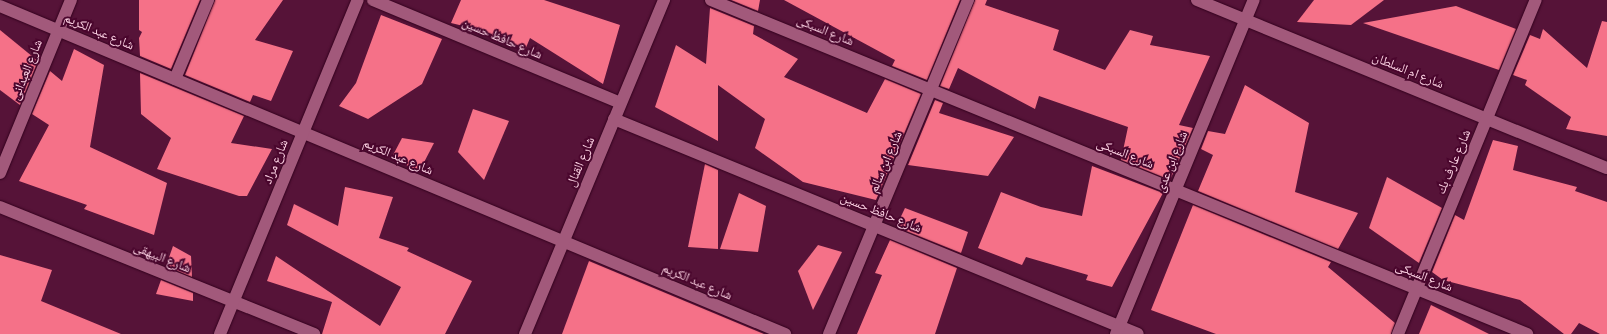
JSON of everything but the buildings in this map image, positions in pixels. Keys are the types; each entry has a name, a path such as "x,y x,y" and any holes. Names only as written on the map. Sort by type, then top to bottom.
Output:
{"street":[{"name":"شارع العبدانى","path":"0,173 71,0"},
{"path":"175,80 208,0"},
{"name":"شارع مراد","path":"220,334 358,0"},
{"name":"شارع حافظ حسين","path":"373,0 620,103"},
{"name":"شارع القنال","path":"524,334 664,0"},
{"name":"شارع السبكى","path":"711,0 1527,334"},
{"name":"شارع ابن سالم","path":"829,334 968,0"},
{"name":"شارع ام السلطان","path":"1197,0 1607,168"},
{"name":"شارع ابن عدى","path":"1118,330 1254,0"},
{"name":"شارع عارف بك","path":"1398,334 1536,0"},
{"name":"شارع عبد الكريم","path":"0,6 785,334"},
{"name":"شارع حافظ حسين","path":"614,119 874,226 1118,330 1138,334"},
{"name":"شارع البيهقى","path":"0,207 314,334"}]}
